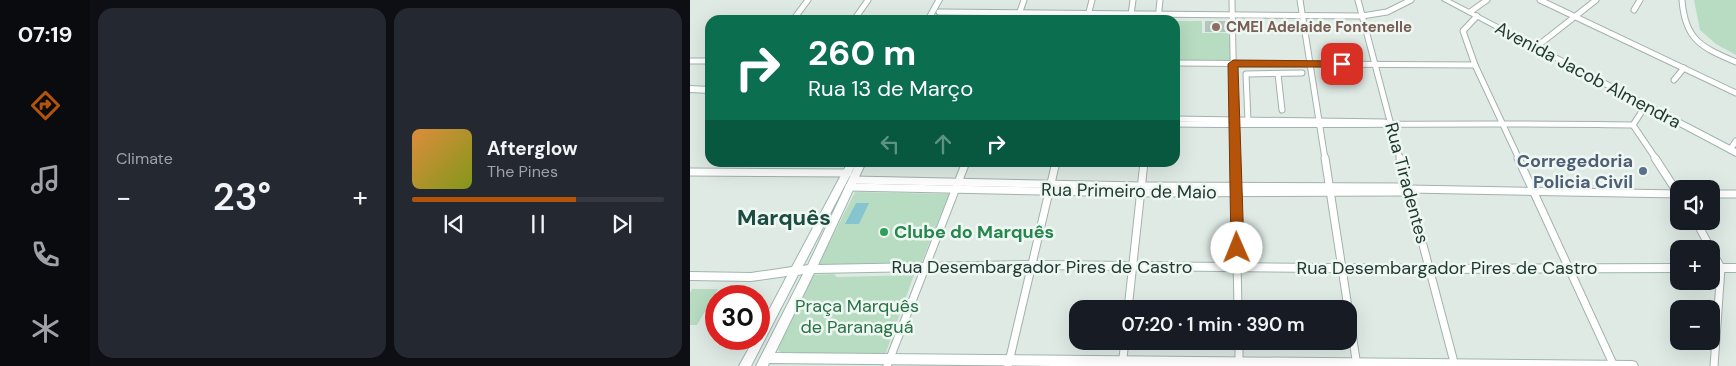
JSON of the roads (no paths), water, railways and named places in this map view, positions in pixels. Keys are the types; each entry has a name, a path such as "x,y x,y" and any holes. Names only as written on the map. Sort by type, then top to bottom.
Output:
{"main road":[{"path":"931,15 939,0"},
{"path":"938,15 945,0"},
{"name":"Avenida Jacob Almendra","path":"1445,0 1536,46 1733,152"},
{"path":"690,89 705,90"},
{"path":"690,94 705,94"},
{"path":"852,167 850,180 810,269 786,321 764,362 1632,366"},
{"path":"745,366 796,270 859,167"},
{"name":"Rua Desembargador Pires de Castro","path":"690,276 751,277 810,269 1032,265 1430,269 1670,268"},
{"path":"1720,268 1736,268"}],"street":[{"path":"797,15 808,0"},
{"path":"858,15 868,0"},
{"path":"1019,13 1024,0"},
{"path":"1088,15 1092,0"},
{"path":"1132,15 1133,0"},
{"path":"1159,15 1160,0"},
{"path":"1232,0 1238,300"},
{"path":"1300,0 1308,64 1330,189 1357,365"},
{"name":"Rua Tiradentes","path":"1358,0 1455,364"},
{"path":"1180,17 1232,15 1362,16 1387,12 1411,0"},
{"path":"1486,0 1473,14 1464,31 1475,65 1614,366"},
{"path":"1540,0 1736,93"},
{"path":"1536,46 1596,0"},
{"path":"1634,10 1640,0"},
{"path":"1682,0 1684,22 1688,30 1712,50 1736,62"},
{"path":"939,12 1054,15"},
{"path":"690,61 705,61"},
{"path":"1180,63 1475,65"},
{"path":"1674,80 1684,68"},
{"path":"1278,74 1282,110"},
{"path":"1248,120 1246,75 1302,74"},
{"path":"1633,125 1646,106"},
{"path":"1180,119 1234,123 1248,120 1383,126 1392,123 1501,122 1633,125"},
{"path":"1180,124 1318,123"},
{"path":"1633,125 1670,180"},
{"path":"1733,152 1736,141"},
{"path":"888,363 964,167"},
{"path":"1008,363 1055,167"},
{"path":"1129,300 1143,167"},
{"name":"Rua Primeiro de Maio","path":"690,172 850,180 889,184 1141,189 1330,189 1401,192 1408,190 1533,190 1670,194"},
{"path":"1720,194 1736,194"},
{"path":"1714,366 1718,290"},
{"path":"1122,364 1124,350"},
{"path":"1239,350 1239,363"}],"water":[{"path":"856,203 869,203 859,224 845,224"}],"place":[{"name":"CMEI Adelaide Fontenelle","path":"1216,27"},
{"name":"Corregedoria Policia Civil","path":"1643,171"},
{"name":"Clube do Marquês","path":"884,232"}],"district":[{"name":"Marquês","path":"784,217"}],"park label":[{"name":"Praça Marquês de Paranaguá","path":"857,316"}]}
